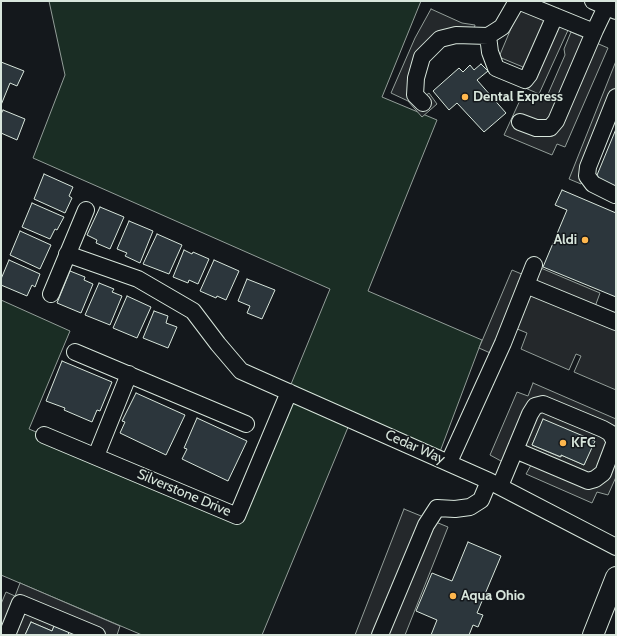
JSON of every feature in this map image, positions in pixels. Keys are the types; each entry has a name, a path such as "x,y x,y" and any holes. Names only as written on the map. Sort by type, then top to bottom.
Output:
{"main road":[{"path":"593,635 616,577"}],"street":[{"path":"423,103 416,95 416,78 422,57 440,39 456,35 488,36 502,27 517,1 589,30 595,30"},
{"path":"520,122 536,128 550,128 556,121 605,6"},
{"path":"488,36 490,52 496,68 525,80 555,16"},
{"path":"615,195 593,184 587,176 588,166 616,97"},
{"path":"51,294 86,210"},
{"name":"Cedar Way","path":"67,254 138,279 193,311 218,344 241,370 495,483 616,547"},
{"path":"449,462 503,343 534,265"},
{"path":"526,285 616,322"},
{"path":"75,352 246,424"},
{"path":"96,456 129,374"},
{"name":"Silverstone Drive","path":"44,435 237,516 289,392"},
{"path":"380,635 426,525 436,508 455,509 470,507 481,500 495,483 515,450 535,406 543,404 603,429 610,433 614,440 614,444 603,472 595,479 588,480 515,450"},
{"path":"7,635 20,603 96,635"}],"green space":[{"path":"49,1 421,1 382,97 437,120 368,291 482,340 438,457 351,420 262,635 142,635 1,575 1,300 70,331 29,429 237,516 330,289 33,158 65,75"}],"shaded area":[{"path":"520,7 569,28 539,94 516,84 523,67 499,57"},
{"path":"431,9 462,23 475,25 473,35 456,35 422,57 420,100 429,93 437,104 422,117 408,101 391,93 415,38"},
{"path":"571,32 608,48 565,147 557,144 552,155 504,135 521,98 536,101 543,100 548,94 565,55 564,49"},
{"path":"616,61 616,97 581,184 569,179"},
{"path":"529,263 600,293 593,312 616,322 616,390 574,372 581,356 576,354 569,370 521,349 527,333 510,326 497,356 479,348 512,270 524,275"},
{"path":"533,383 616,419 616,477 608,495 597,492 592,503 526,474 531,465 526,462 501,461 490,455 517,392 528,396","holes":["543,420 594,441 584,465 532,445"]},
{"path":"404,509 448,527 405,635 355,635"},
{"path":"20,583 120,626 117,635 68,635 69,632 54,626 52,631 31,622 25,635 1,635 1,604 6,592 15,596"}],"building":[{"path":"1,62 24,71 17,86 10,83 1,105"},
{"name":"Dental Express","path":"481,64 488,71 477,80 506,113 484,132 457,103 449,110 433,91 459,68 463,72 470,65 474,70"},
{"path":"3,110 25,119 17,140 1,133 1,114"},
{"path":"616,129 616,189 595,180"},
{"path":"44,174 73,187 69,196 72,198 65,213 34,199"},
{"name":"Aldi","path":"562,190 616,213 616,297 543,267 567,210 555,205"},
{"path":"32,203 64,217 50,239 22,227"},
{"path":"100,207 124,217 110,249 96,243 97,240 87,235"},
{"path":"129,221 153,231 140,263 125,256 127,253 117,249"},
{"path":"20,231 51,245 40,269 10,255"},
{"path":"157,234 182,245 169,274 143,264"},
{"path":"184,250 209,259 198,284 189,280 188,283 173,277"},
{"path":"9,260 40,274 35,287 32,285 27,296 1,285 1,279"},
{"path":"214,260 239,271 226,300 217,296 216,298 200,291"},
{"path":"70,271 85,277 84,280 93,284 81,313 57,303"},
{"path":"247,279 275,290 262,319 247,313 250,306 238,301"},
{"path":"99,283 114,289 112,292 122,296 110,325 85,315"},
{"path":"127,296 151,307 137,338 113,328"},
{"path":"154,311 168,316 166,323 177,327 168,348 143,338"},
{"path":"62,361 112,382 100,411 97,410 92,422 64,410 65,408 46,401"},
{"path":"136,393 185,415 166,455 120,433 125,422 122,421"},
{"path":"197,418 247,441 228,481 182,459 187,449 184,448"},
{"name":"KFC","path":"543,419 595,441 584,465 532,445"},
{"name":"Aqua Ohio","path":"468,542 501,556 477,613 483,615 478,627 473,625 469,635 431,635 437,620 416,611 432,573 452,581"},
{"path":"31,622 52,631 54,626 69,632 68,635 25,635"}],"place":[{"name":"Dental Express","path":"465,97"},
{"name":"Aldi","path":"585,240"},
{"name":"KFC","path":"563,443"},
{"name":"Aqua Ohio","path":"453,596"}]}
